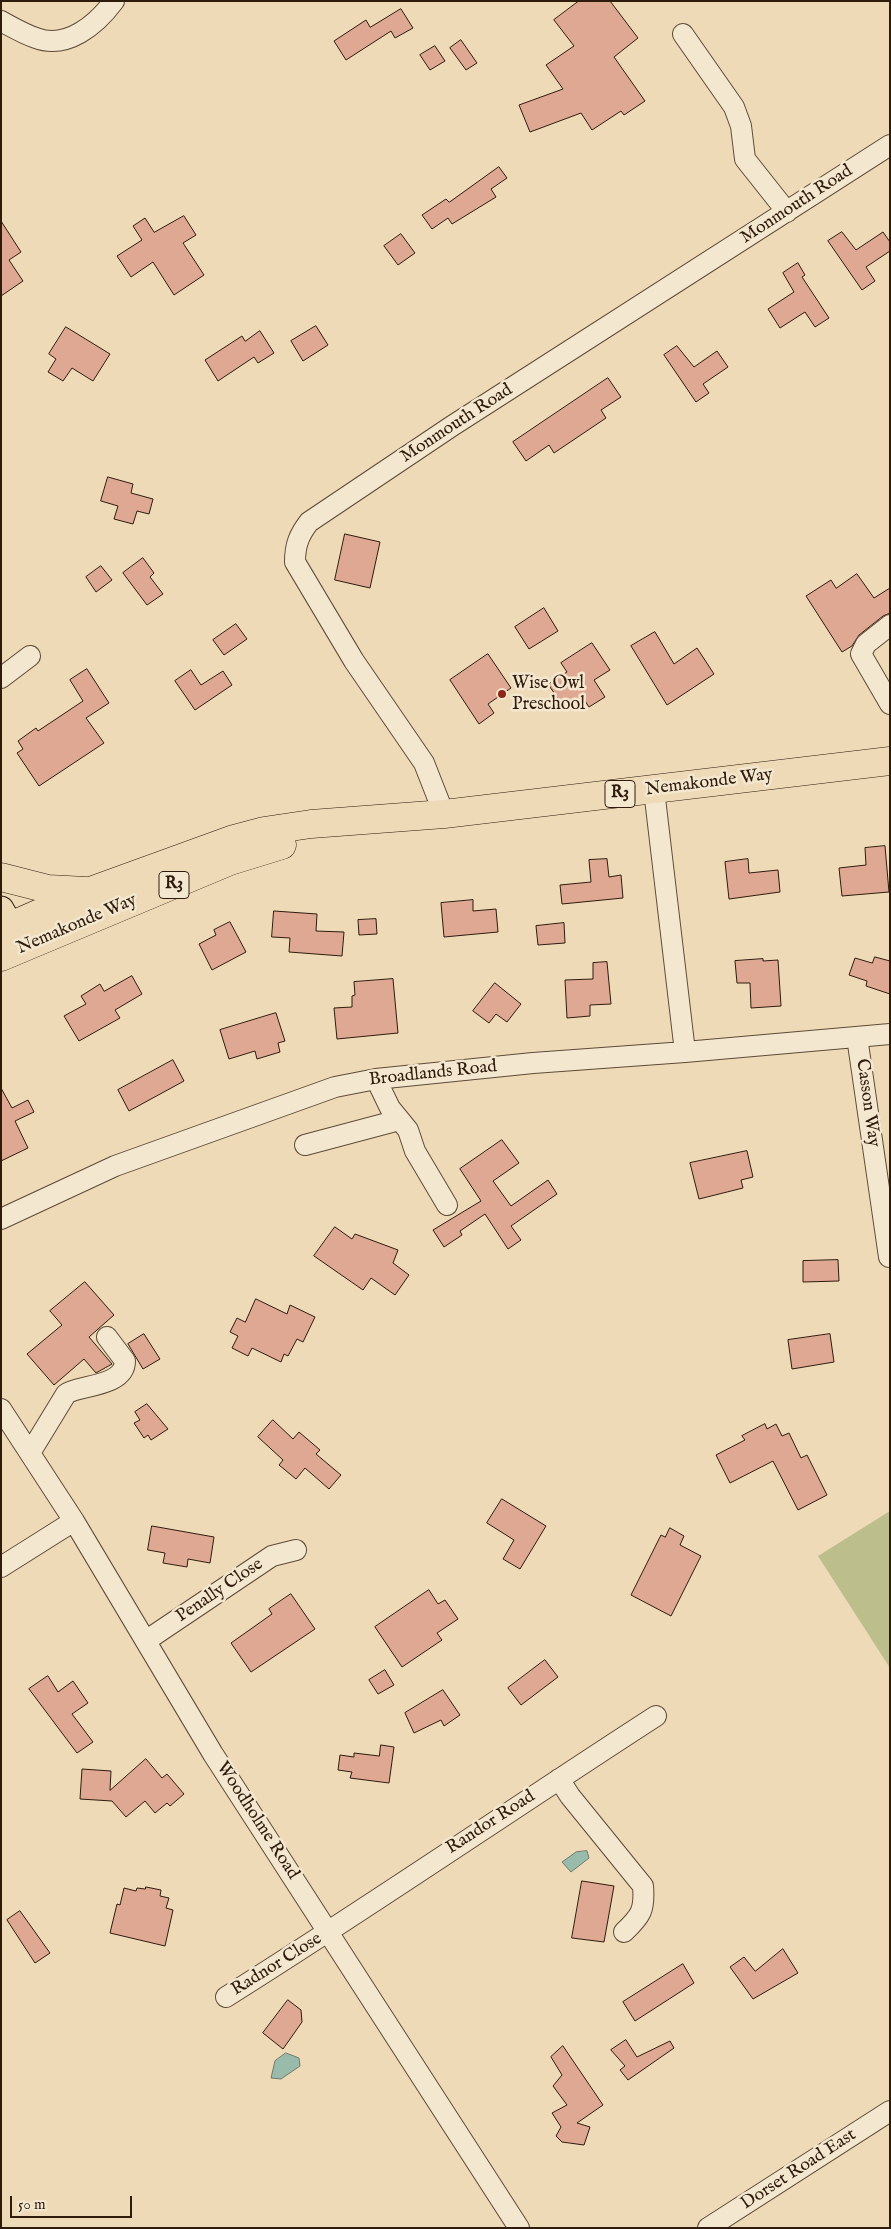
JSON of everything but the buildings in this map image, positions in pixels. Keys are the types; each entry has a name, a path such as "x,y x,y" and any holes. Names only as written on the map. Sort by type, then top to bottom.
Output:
{"highway":[{"name":"Nemakonde Way","path":"7,934 88,892 248,835 291,826 444,814 890,761"},
{"name":"Nemakonde Way","path":"7,934 350,822"},
{"path":"1,877 48,889 88,892"}],"street":[{"path":"1,21 37,39 55,40 72,37 103,17 114,1"},
{"path":"683,34 734,107 741,126 745,158 787,212"},
{"name":"Monmouth Road","path":"444,814 424,763 354,661 295,562 296,543 301,533 309,522 452,426 890,145"},
{"path":"886,690 861,654 866,644 890,625"},
{"path":"1,678 30,656"},
{"path":"654,790 684,1052"},
{"name":"Broadlands Road","path":"1,1219 115,1166 335,1087 376,1079 533,1063 890,1034"},
{"name":"Casson Way","path":"857,1037 889,1257"},
{"path":"376,1079 390,1108 408,1130 415,1150 447,1205"},
{"path":"305,1145 400,1120"},
{"path":"30,1453 66,1394 101,1384 123,1370 125,1361 107,1337"},
{"name":"Woodholme Road","path":"1,1409 74,1521 214,1754 519,2228"},
{"path":"1,1567 74,1521"},
{"name":"Penally Close","path":"147,1640 272,1556 296,1550"},
{"name":"Randor Road","path":"328,1932 424,1866 656,1716"},
{"path":"559,1779 570,1796 643,1886 644,1903 638,1918 624,1932"},
{"name":"Radnor Close","path":"226,1997 328,1932"},
{"name":"Dorset Road East","path":"708,2228 890,2111"}],"green space":[{"path":"890,1511 890,1668 818,1556"}],"shaded area":[{"path":"587,1851 589,1858 571,1872 562,1862 576,1852"},
{"path":"286,2053 299,2058 300,2066 281,2079 271,2078 275,2061"}],"place":[{"name":"Wise Owl Preschool","path":"502,694"}]}
